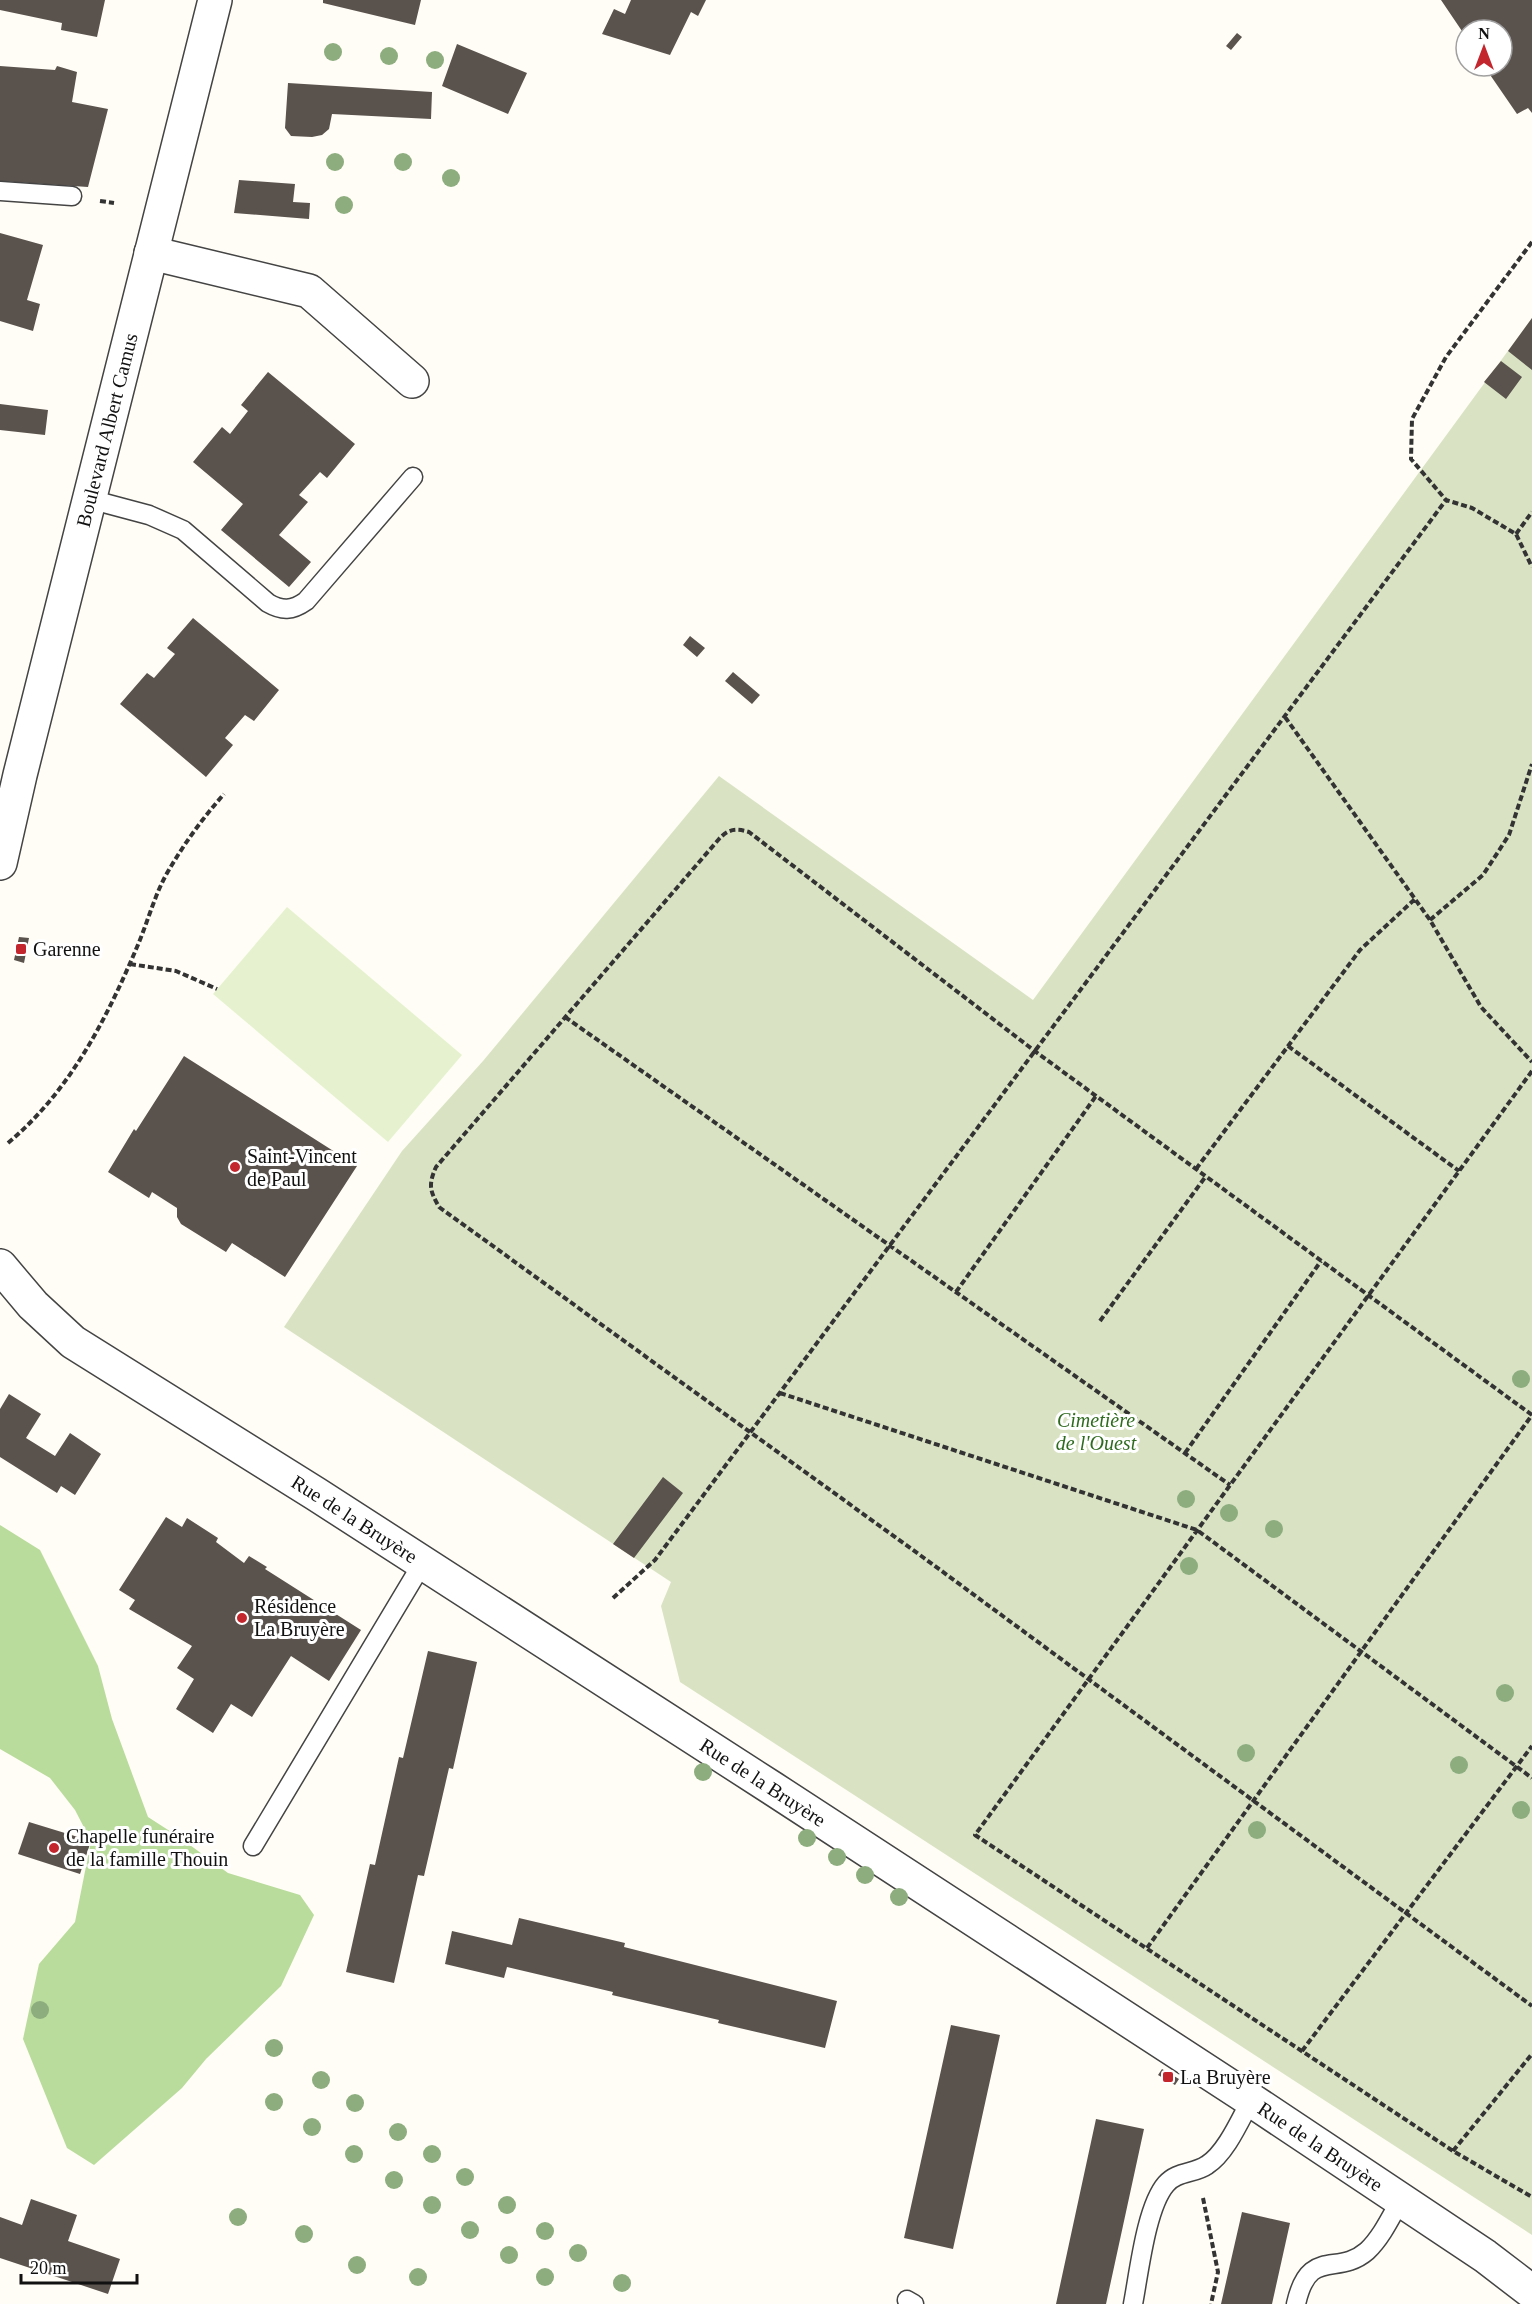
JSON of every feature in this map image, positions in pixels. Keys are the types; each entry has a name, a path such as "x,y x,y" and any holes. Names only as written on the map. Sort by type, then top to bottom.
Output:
{"street":[{"name":"Boulevard Albert Camus","path":"0,863 10,771 89,499 214,0"},
{"path":"151,253 309,291 412,381"},
{"name":"Rue de la Bruyère","path":"0,1266 33,1305 73,1342 316,1494 772,1788 1251,2100 1485,2256 1532,2292"}],"lane":[{"path":"0,191 72,196"},
{"path":"89,499 166,521 195,538 268,603 278,609 288,610 306,602 413,477"},
{"path":"253,1846 422,1564"},
{"path":"1133,2304 1151,2213 1165,2185 1178,2174 1198,2170 1210,2164 1227,2143 1251,2100"},
{"path":"1296,2304 1300,2284 1314,2270 1330,2263 1345,2262 1366,2252 1384,2229 1400,2201"}],"path":[{"path":"1532,242 1446,357 1412,419 1411,459 1446,500 1472,508 1516,534 1532,565"},
{"path":"613,1598 655,1560 1446,500"},
{"path":"1516,534 1532,512"},
{"path":"1285,717 1430,920 1481,1006 1532,1062"},
{"path":"1430,920 1483,875 1509,835 1532,764"},
{"path":"8,1143 27,1127 77,1066 103,1024 165,877 197,825 224,794"},
{"path":"1147,1948 1253,1801 1361,1652 1532,1415 1036,1052 749,832 739,829 727,830 436,1167 431,1178 431,1194 439,1207 1089,1679 1253,1801 1532,2006"},
{"path":"1196,1169 1360,950 1415,898"},
{"path":"130,964 176,971 217,988"},
{"path":"565,1017 1230,1485"},
{"path":"1288,1046 1459,1171"},
{"path":"1532,1071 975,1835 1454,2151 1532,2197"},
{"path":"956,1292 1096,1096"},
{"path":"1100,1321 1206,1176"},
{"path":"1185,1453 1321,1261"},
{"path":"780,1393 1197,1530 1532,1778"},
{"path":"1302,2051 1532,1746"},
{"path":"1454,2151 1532,2054"},
{"path":"1198,2170 1218,2271 1212,2304"}],"green space":[{"name":"Cimetière de l'Ouest","path":"1532,318 1532,2235 680,1682 661,1606 671,1582 284,1327 402,1151 483,1061 719,776 1033,1000"},
{"path":"287,907 462,1055 388,1142 213,994"},
{"path":"0,1525 40,1550 98,1666 112,1719 148,1817 228,1873 300,1895 314,1915 281,1986 206,2059 182,2088 94,2165 67,2148 23,2039 39,1964 75,1922 91,1841 75,1810 50,1778 0,1749"}],"building":[{"path":"0,0 105,0 97,37 61,30 62,23 0,10"},
{"path":"323,0 421,0 415,25 323,3"},
{"path":"631,0 706,0 698,16 691,12 670,55 602,34 614,9 625,14"},
{"path":"1441,0 1532,0 1532,113 1528,108 1517,114 1492,78 1514,78 1514,18 1454,19"},
{"path":"1237,33 1242,37 1231,50 1226,46"},
{"path":"457,44 527,73 508,114 442,86"},
{"path":"0,66 55,70 57,66 77,72 72,102 108,109 88,187 0,181"},
{"path":"288,83 432,92 431,119 332,114 329,129 322,135 291,136 285,128"},
{"path":"239,180 295,184 293,202 310,203 309,219 234,213"},
{"path":"0,233 43,245 27,300 40,304 33,331 0,321"},
{"path":"1532,318 1532,370 1508,351"},
{"path":"1501,361 1522,377 1506,399 1484,382"},
{"path":"268,372 355,444 327,478 320,472 299,495 308,502 279,535 311,562 289,587 221,530 243,504 193,462 222,427 230,434 248,411 241,405"},
{"path":"0,404 48,410 45,435 0,430"},
{"path":"193,618 279,690 254,721 245,715 225,738 233,745 206,777 120,704 147,673 154,678 175,654 167,648"},
{"path":"690,636 705,648 697,657 683,645"},
{"path":"733,672 760,695 752,704 725,681"},
{"path":"19,937 29,938 24,963 14,960"},
{"path":"184,1056 357,1166 285,1277 232,1243 226,1252 181,1224 177,1217 177,1208 152,1192 149,1198 108,1172 134,1129 136,1131"},
{"path":"9,1394 41,1414 26,1438 55,1456 70,1433 101,1454 75,1495 61,1486 57,1493 0,1457 0,1409"},
{"path":"663,1477 683,1493 634,1558 613,1544"},
{"name":"Résidence La Bruyère","path":"166,1517 182,1527 187,1518 218,1538 216,1542 244,1563 249,1556 267,1567 265,1569 361,1630 329,1681 291,1656 252,1717 231,1704 213,1733 176,1709 194,1679 177,1668 192,1646 129,1609 135,1600 119,1590"},
{"path":"428,1651 477,1662 453,1769 449,1768 424,1876 418,1875 394,1983 346,1972 370,1864 375,1865 399,1757 403,1758"},
{"name":"Chapelle funéraire de la famille Thouin","path":"29,1822 91,1841 80,1874 18,1854"},
{"path":"519,1918 625,1943 624,1947 837,2001 825,2048 718,2023 719,2020 507,1967 504,1978 445,1964 452,1931 512,1945"},
{"path":"951,2025 1000,2035 953,2249 904,2238"},
{"path":"1162,2069 1179,2079 1175,2085 1158,2075"},
{"path":"1096,2119 1144,2129 1106,2304 1056,2304"},
{"path":"31,2199 77,2215 68,2241 120,2259 108,2294 0,2258 0,2217 22,2225"},
{"path":"1242,2212 1290,2223 1272,2304 1221,2304"}],"place":[{"name":"Garenne","path":"21,949"},
{"name":"Saint-Vincent de Paul","path":"235,1167"},
{"name":"Résidence La Bruyère","path":"242,1618"},
{"name":"Chapelle funéraire de la famille Thouin","path":"54,1848"},
{"name":"La Bruyère","path":"1168,2077"}]}
